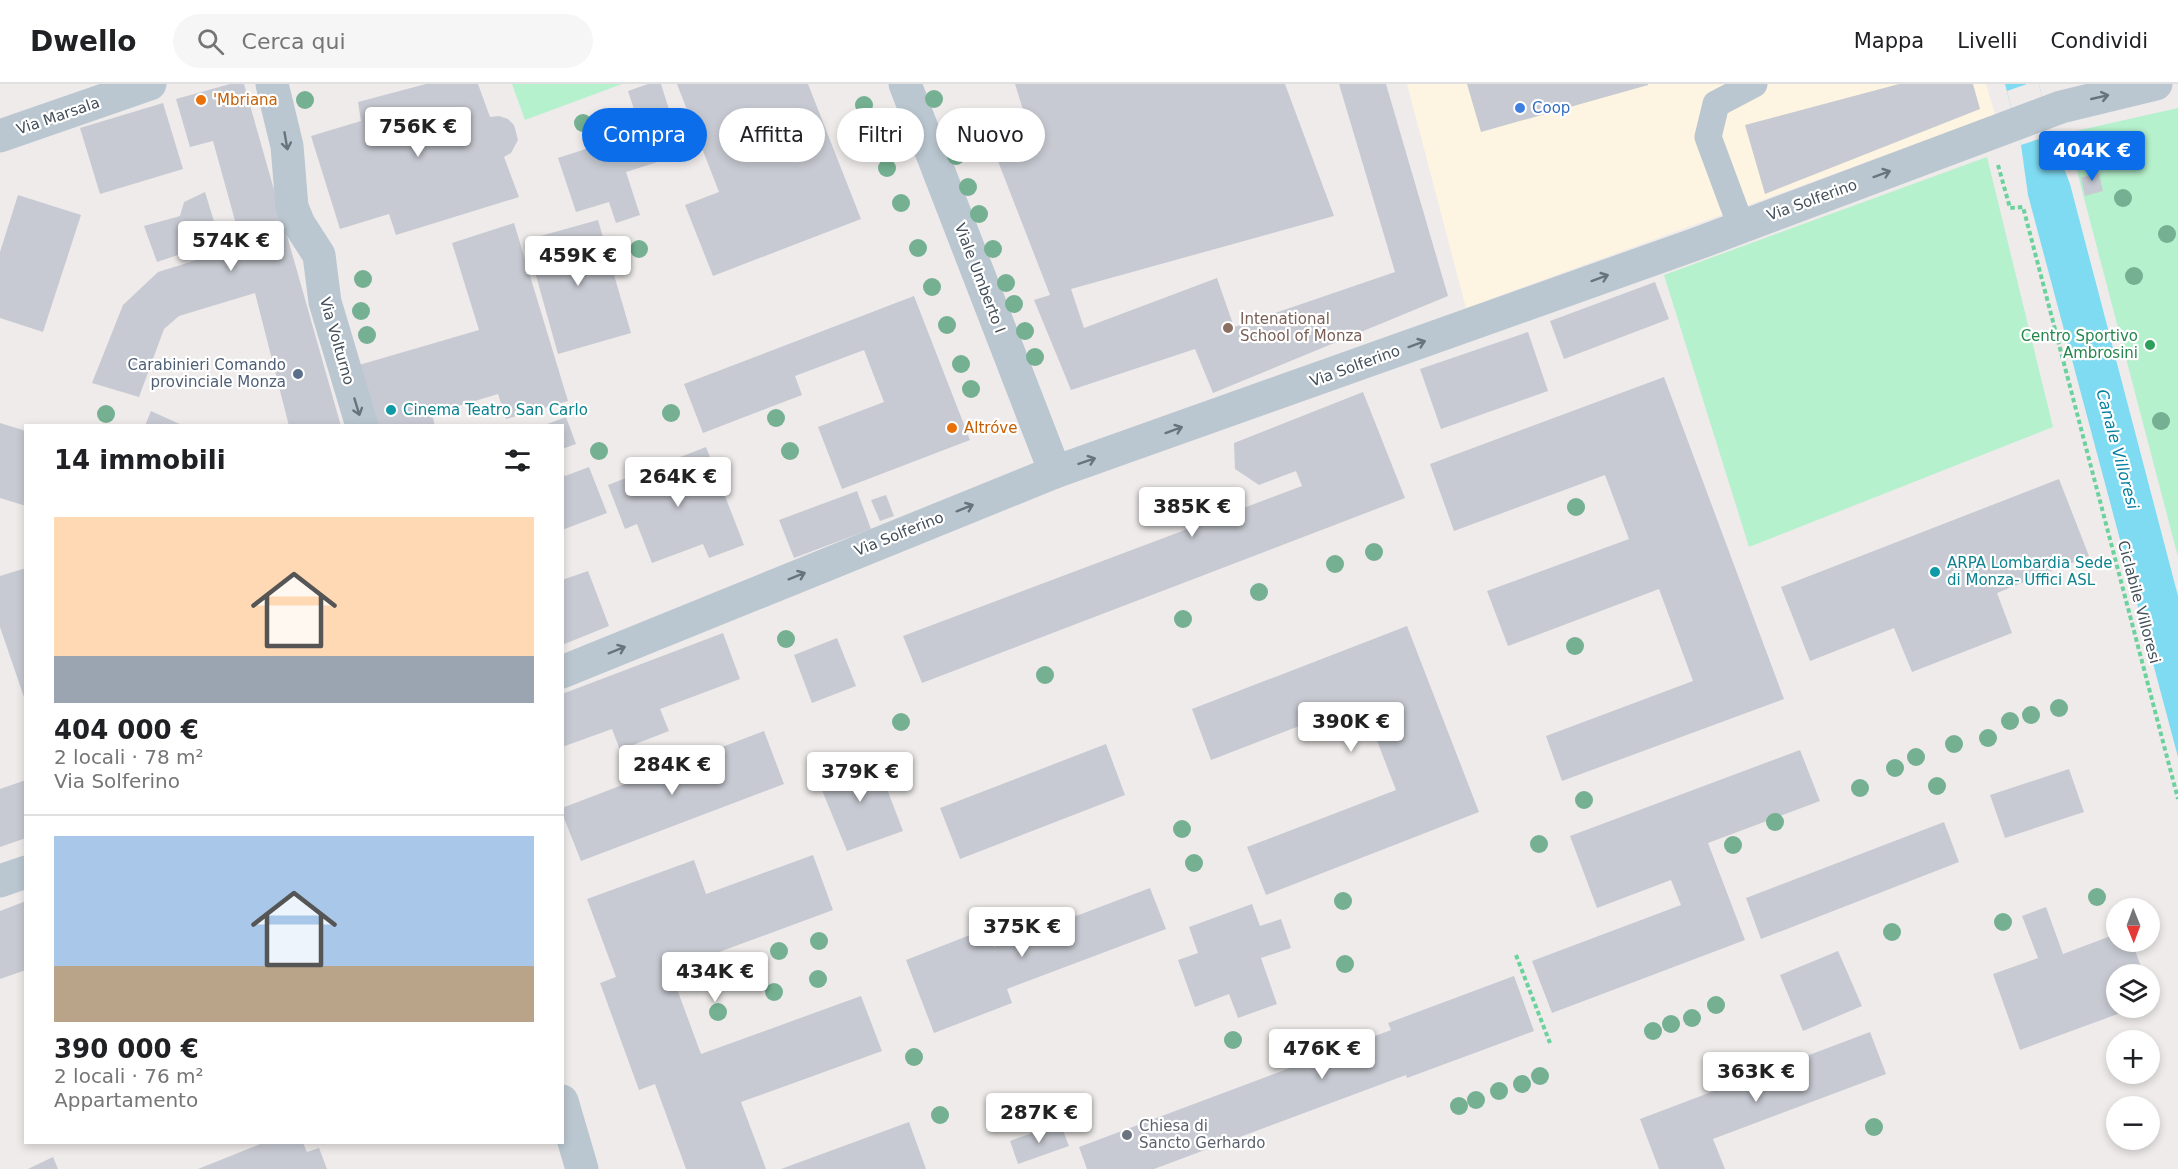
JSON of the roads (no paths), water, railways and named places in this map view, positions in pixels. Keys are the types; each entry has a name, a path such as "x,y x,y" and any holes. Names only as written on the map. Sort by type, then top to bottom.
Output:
{"street":[{"name":"Via Marsala","path":"0,136 150,84"},
{"name":"Via Volturno","path":"272,84 287,146 292,207 299,225 319,255 325,302 361,424"},
{"name":"Viale Umberto I","path":"905,84 1055,472"},
{"path":"1741,226 1708,137 1716,104 1754,84"},
{"name":"Via Solferino","path":"564,671 1055,472 1741,226 2061,106 2156,84"},
{"path":"0,881 24,873"},
{"path":"564,1108 582,1169"}],"water":[{"name":"Canale Villoresi","path":"2005,84 2039,84 2051,135 2070,184 2178,596 2178,757 2028,195 2021,145"}],"place":[{"name":"'Mbriana","path":"201,100"},
{"name":"Coop","path":"1520,108"},
{"name":"Intenational School of Monza","path":"1228,328"},
{"name":"Centro Sportivo Ambrosini","path":"2150,345"},
{"name":"Carabinieri Comando provinciale Monza","path":"298,374"},
{"name":"Cinema Teatro San Carlo","path":"391,410"},
{"name":"Altróve","path":"952,428"},
{"name":"ARPA Lombardia Sede di Monza- Uffici ASL","path":"1935,572"},
{"name":"Chiesa di Sancto Gerhardo","path":"1127,1135"}]}
